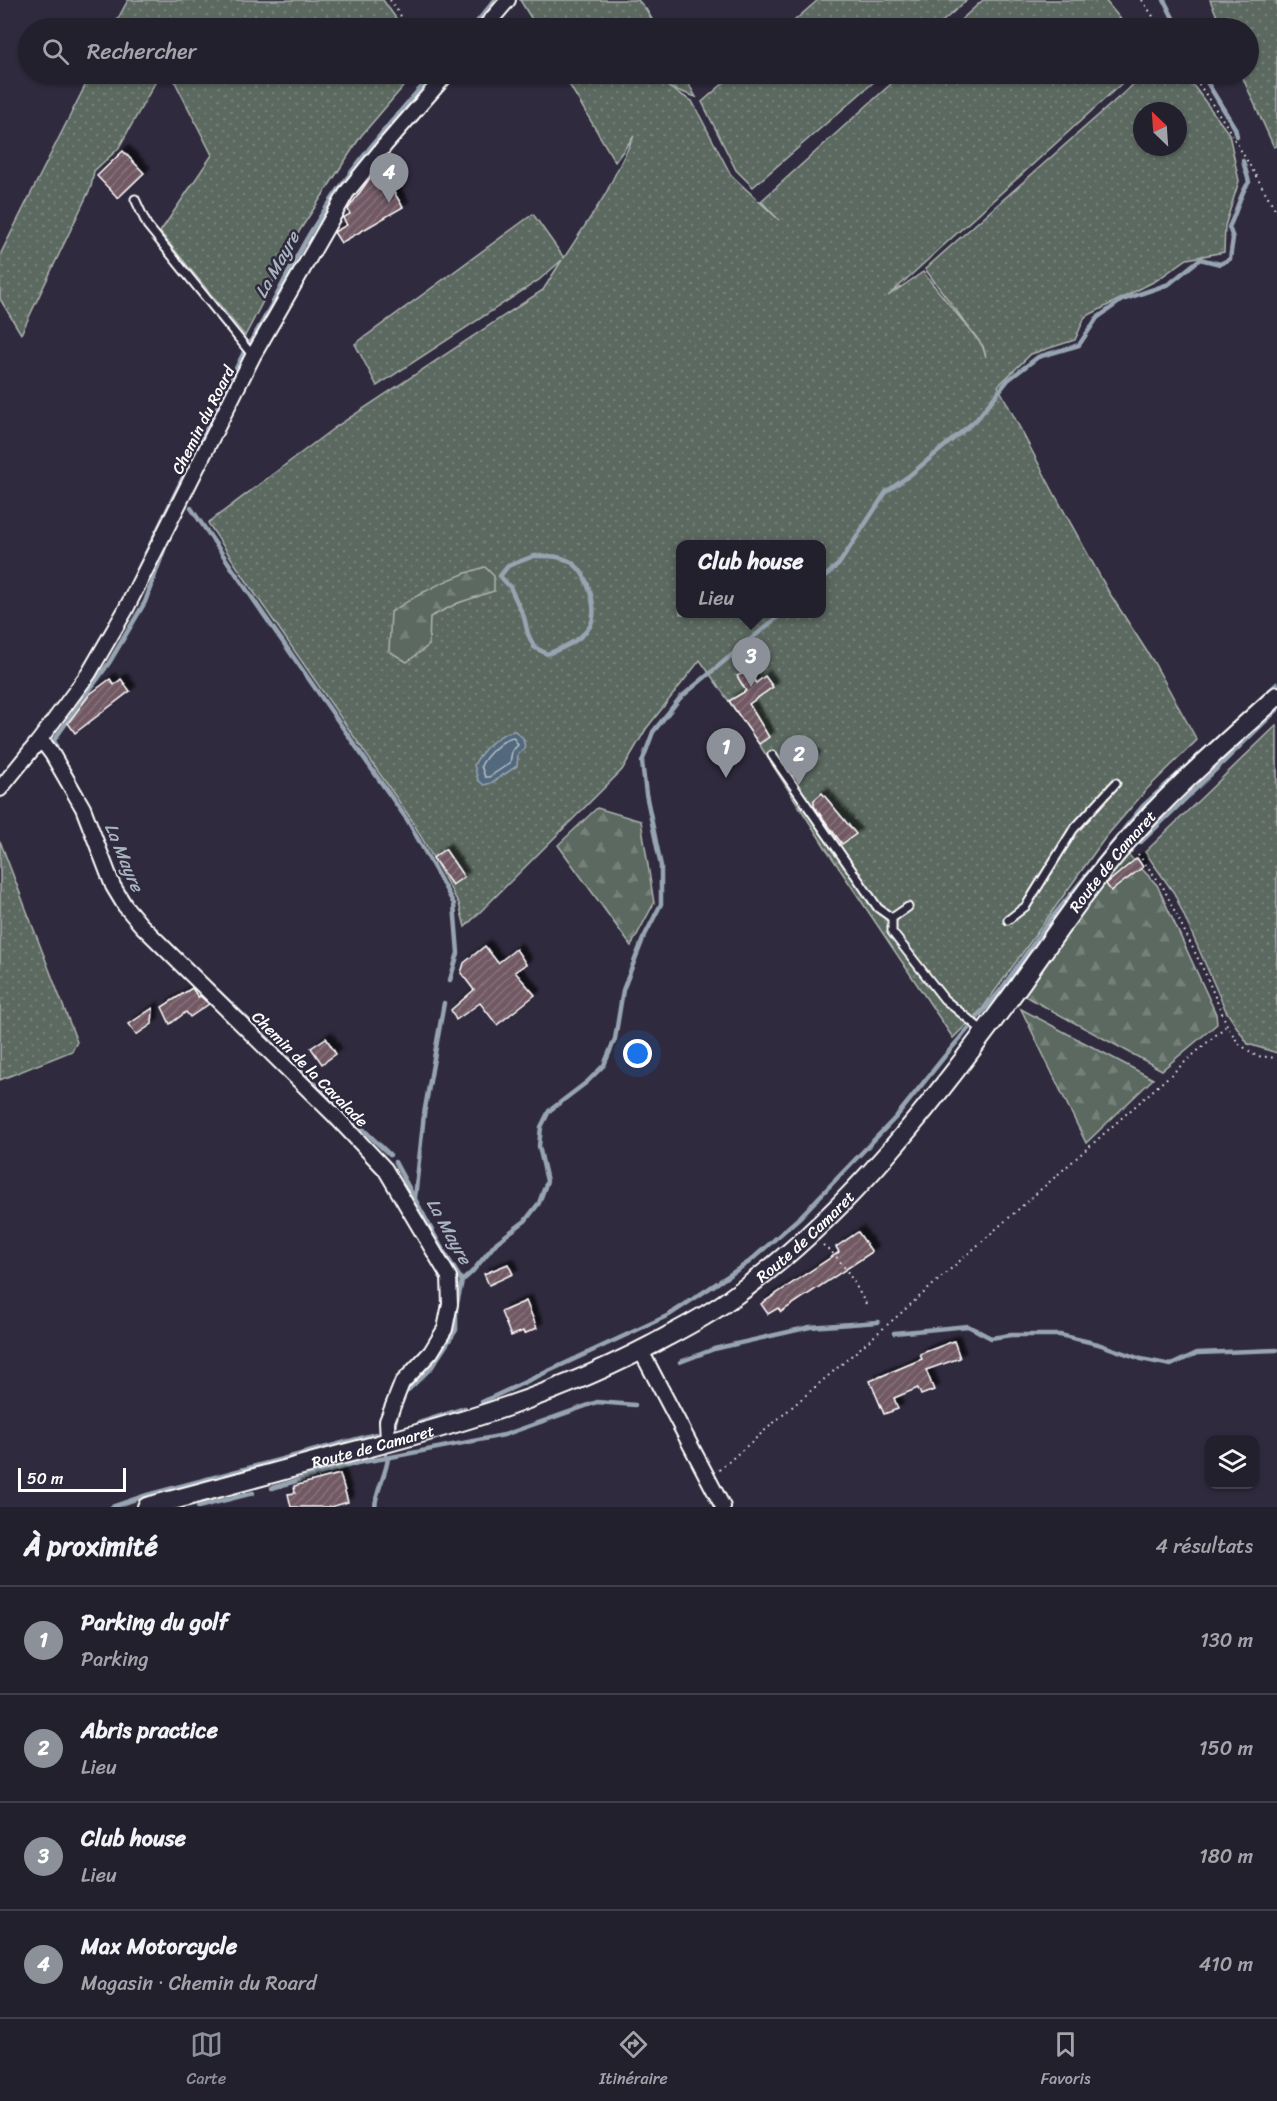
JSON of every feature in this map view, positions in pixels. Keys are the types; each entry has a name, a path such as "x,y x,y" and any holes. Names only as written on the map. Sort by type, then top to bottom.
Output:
{"main road":[{"name":"Route de Camaret","path":"147,1507 478,1418 539,1396 641,1351 728,1301 809,1234 855,1188 913,1122 985,1032 1127,841 1169,797 1277,696"}],"street":[{"path":"493,18 508,0"},
{"name":"Chemin du Roard","path":"0,789 89,673 125,611 253,356 347,192 438,84"},
{"name":"Chemin de la Cavalade","path":"38,742 46,746 52,754 83,808 113,886 125,906 141,925 334,1115 385,1169 449,1277 450,1304 445,1329 431,1352 402,1383 387,1421 396,1440"},
{"path":"641,1351 723,1507"}],"lane":[{"path":"135,199 147,225 253,356"},
{"path":"772,755 878,909 892,918"},
{"path":"1008,920 1026,906 1073,830 1116,783"},
{"path":"892,918 909,907"},
{"path":"892,918 892,932 944,999 985,1032"}],"path":[{"path":"390,0 402,18"},
{"path":"1142,0 1154,18"},
{"path":"1199,84 1225,123 1277,212"},
{"path":"1127,841 1163,887 1205,973 1227,1025 1238,1043 1256,1056 1277,1058"},
{"path":"708,1479 901,1313 1227,1025"},
{"path":"809,1234 832,1252 852,1279 866,1304"}],"green space":[{"path":"128,0 383,0 396,18 118,18"},
{"path":"520,0 638,0 651,18 531,18"},
{"path":"818,0 967,0 946,18 797,18"},
{"path":"983,0 1105,0 1120,18 963,18"},
{"path":"1210,0 1277,0 1277,146 1274,147 1246,84 1259,84 1259,18 1218,18"},
{"path":"86,84 154,84 118,149 94,171 91,187 21,334 0,299 0,255"},
{"path":"176,84 405,84 361,136 300,230 245,336 160,232 212,155"},
{"path":"569,84 689,84 696,97 668,87 692,101 731,175 779,220 761,201 891,84 1121,84 888,296 923,272 982,345 986,357 983,346 925,269 1134,84 1192,84 1229,134 1239,181 1225,226 1224,252 1187,259 1157,280 1085,317 1075,340 1031,354 998,386 1110,594 1153,661 1197,740 1147,789 1105,838 982,1009 953,1038 759,744 700,660 646,729 622,770 465,927 459,904 411,819 208,523 334,428 543,290 562,260 539,280 377,386 355,344 533,214 564,258 605,195 634,136 615,162"},
{"path":"723,84 871,84 753,187 736,170 702,102"},
{"path":"485,567 494,576 494,591 458,603 430,617 429,645 407,662 389,651 391,612 437,585"},
{"path":"1277,725 1277,1053 1248,1044 1226,1011 1174,893 1145,852"},
{"path":"597,808 641,821 654,903 631,946 558,845"},
{"path":"0,841 77,1042 72,1051 0,1080"},
{"path":"1126,852 1157,885 1216,1014 1217,1024 1162,1070 1023,995"},
{"path":"1021,1009 1153,1079 1086,1143"}],"water":[{"path":"515,731 523,738 525,748 518,754 517,766 484,785 478,780 474,765 486,748 503,735"}],"building":[{"path":"123,151 144,173 118,198 97,176"},
{"path":"370,178 387,192 392,189 403,207 341,243 334,232 347,225 343,218 350,214 348,209"},
{"path":"749,670 756,683 765,676 773,687 749,704 769,737 759,744 729,701 746,691 737,676"},
{"path":"110,679 114,685 121,679 130,691 75,733 68,723 90,694"},
{"path":"806,749 815,757 793,776 787,765"},
{"path":"822,793 856,834 842,844 814,806 814,800"},
{"path":"445,849 464,877 452,885 433,858"},
{"path":"1137,858 1143,867 1111,891 1106,884"},
{"path":"485,946 498,963 516,949 526,964 515,972 535,995 497,1025 480,1003 456,1020 451,1010 474,990 461,973 464,963"},
{"path":"192,988 198,997 200,996 209,1004 190,1017 186,1012 170,1024 162,1007"},
{"path":"153,1008 152,1024 136,1035 129,1024"},
{"path":"326,1038 336,1054 322,1064 311,1048"},
{"path":"858,1232 872,1252 781,1312 778,1308 768,1314 761,1304 839,1252 836,1247"},
{"path":"508,1264 513,1274 489,1285 484,1274"},
{"path":"526,1301 537,1328 524,1334 523,1331 511,1336 501,1312"},
{"path":"954,1341 960,1358 926,1370 934,1390 921,1395 918,1388 894,1398 898,1409 884,1414 870,1381 922,1359 920,1354"},
{"path":"340,1474 348,1502 331,1507 291,1507 288,1494 295,1493 294,1486"}],"waterway":[{"name":"La Mayre","path":"480,18 495,0"},
{"path":"1164,0 1173,18"},
{"name":"La Mayre","path":"136,574 245,350 312,230 339,188 424,84"},
{"path":"1208,84 1235,128 1237,136"},
{"path":"826,575 839,564 886,492 977,419 1008,380 1038,357 1079,345 1097,318 1122,300 1169,284 1200,259 1220,264 1230,259 1233,238 1229,227 1249,182 1243,161"},
{"path":"191,508 408,821 454,904 458,953 450,980"},
{"name":"La Mayre","path":"59,754 54,740 109,663 145,602 168,539"},
{"path":"534,556 560,558 575,565 588,585 593,603 592,620 582,636 547,654 534,647 524,617 510,587 500,576 508,566 534,556"},
{"path":"402,1396 431,1368 456,1330 456,1308 462,1281 497,1242 525,1221 539,1203 547,1181 539,1146 541,1127 549,1111 587,1082 604,1065 615,1039 623,990 643,939 661,904 661,866 646,794 642,762 653,732 680,698 776,618"},
{"path":"482,1402 669,1315 749,1262 800,1217 896,1117 1000,991 1050,920 1143,806 1277,684"},
{"path":"1141,842 1277,710"},
{"name":"La Mayre","path":"68,768 83,795"},
{"name":"La Mayre","path":"202,976 390,1155"},
{"path":"415,1198 424,1114 444,1003"},
{"name":"La Mayre","path":"395,1162 462,1281"},
{"path":"680,1362 714,1349 810,1327 878,1322"},
{"path":"894,1333 968,1326 991,1338 1011,1335 1060,1335 1098,1344 1141,1359 1171,1365 1197,1353 1277,1350"},
{"path":"386,1458 504,1435 597,1402 635,1405"},
{"path":"393,1431 399,1407"},
{"path":"419,1423 465,1408"},
{"path":"112,1507 147,1495 376,1434"},
{"path":"272,1488 357,1463 386,1458 386,1456"},
{"path":"375,1507 388,1458"},
{"path":"198,1507 253,1493"}],"place":[{"name":"Max Motorcycle","path":"389,203"},
{"name":"Club house","path":"751,687"},
{"name":"Parking du golf","path":"726,778"},
{"name":"Abris practice","path":"799,785"}]}
